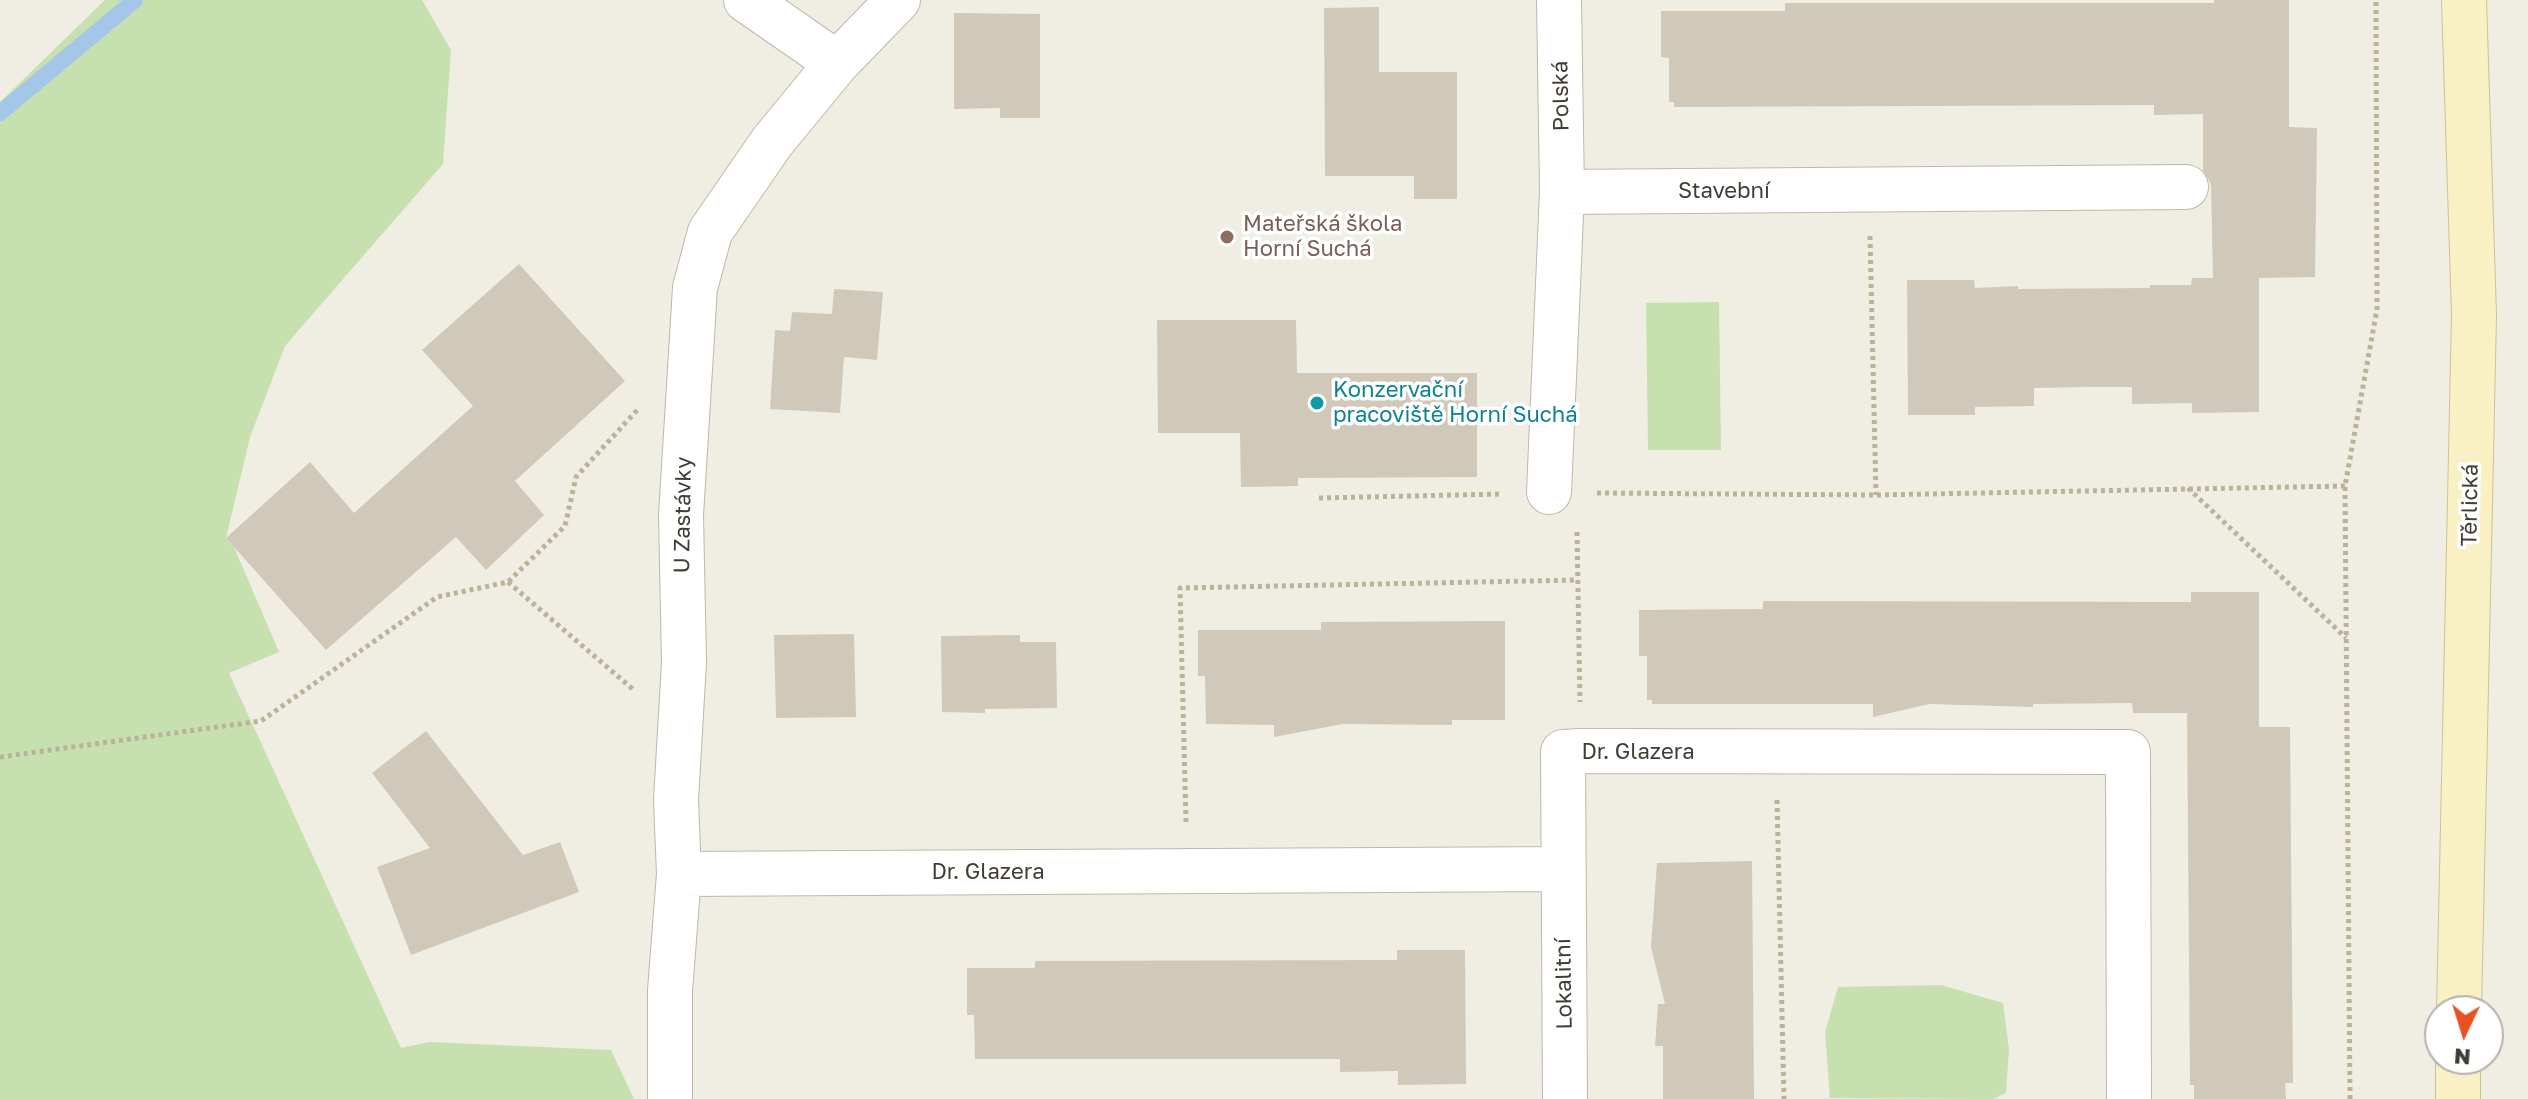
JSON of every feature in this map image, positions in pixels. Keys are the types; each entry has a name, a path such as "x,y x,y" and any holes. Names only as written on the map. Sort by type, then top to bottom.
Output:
{"main road":[{"name":"Těrlická","path":"2459,995 2474,315 2464,0"},
{"path":"2458,1075 2458,1099"}],"street":[{"path":"746,0 837,63"},
{"name":"U Zastávky","path":"670,1099 670,991 679,874 676,800 684,662 681,515 695,288 710,232 772,142 837,63 898,0"},
{"name":"Polská","path":"1559,0 1562,192"},
{"name":"Stavební","path":"1562,192 2186,187"},
{"path":"1562,192 1563,493"},
{"name":"Dr. Glazera","path":"679,874 1562,869 1563,752 2128,752 2129,1099"},
{"name":"Lokalitní","path":"1562,869 1565,1099"}],"path":[{"path":"2350,1099 2345,486 2377,309 2376,0"},
{"path":"1869,189 1876,495"},
{"path":"0,757 261,721 437,597 508,582 565,526 576,477 690,352"},
{"path":"1319,498 1563,493 1876,495 2345,486"},
{"path":"2188,488 2347,639"},
{"path":"1563,493 1578,580 1581,751"},
{"path":"1187,871 1180,588 1578,580"},
{"path":"508,582 680,730"},
{"path":"1776,752 1784,1099"}],"green space":[{"path":"105,0 422,0 451,50 443,164 285,346 250,437 226,538 234,547 279,652 229,673 401,1048 429,1042 611,1050 634,1099 0,1099 0,102"},
{"path":"1719,302 1721,450 1648,450 1646,303"},
{"path":"1941,985 2003,1003 2009,1049 2006,1093 1993,1099 1830,1098 1825,1032 1838,987"}],"building":[{"path":"2214,0 2289,0 2289,127 2317,128 2315,277 2259,278 2259,412 2192,413 2192,403 2132,404 2132,387 2084,387 2034,388 2034,406 1975,407 1975,415 1908,415 1907,280 1974,280 1975,288 2018,286 2018,289 2150,288 2150,285 2191,285 2192,278 2213,278 2211,184 2203,170 2203,114 2154,115 2154,105 1674,107 1674,102 1669,102 1669,58 1661,57 1661,11 1785,11 1785,3 2214,3"},
{"path":"1379,7 1379,72 1457,72 1457,199 1414,199 1414,176 1325,176 1324,8"},
{"path":"954,13 1040,14 1040,118 1000,118 1000,108 954,109"},
{"path":"519,264 625,381 515,481 544,515 486,570 456,537 326,650 226,538 310,462 354,513 473,406 422,350"},
{"path":"834,289 883,292 877,360 844,357 840,413 770,409 775,330 790,331 792,312 832,314"},
{"name":"Konzervační pracoviště Horní Suchá","path":"1157,320 1296,320 1297,373 1477,373 1477,477 1298,478 1298,486 1241,487 1240,433 1158,433"},
{"path":"2191,592 2259,592 2259,727 2290,727 2293,1083 2285,1083 2286,1099 2194,1099 2194,1085 2190,1085 2187,713 2133,713 2132,703 2033,704 2033,707 1929,704 1873,717 1873,704 1652,704 1652,700 1647,700 1647,656 1639,656 1639,610 1763,609 1763,601 2191,602"},
{"path":"1505,621 1505,720 1452,720 1452,725 1343,724 1274,737 1274,725 1206,724 1205,676 1198,676 1198,630 1321,630 1321,622"},
{"path":"854,634 856,717 776,718 774,635"},
{"path":"1020,635 1020,642 1056,642 1057,708 985,709 985,713 942,712 941,636"},
{"path":"426,731 523,855 560,842 579,892 411,955 377,867 430,848 372,773"},
{"path":"1752,861 1754,1099 1663,1099 1663,1046 1655,1046 1658,1004 1665,1004 1651,947 1657,863"},
{"path":"1397,950 1465,950 1466,1084 1398,1085 1398,1071 1340,1072 1340,1059 975,1059 974,1015 967,1015 967,968 1035,968 1035,961 1397,960"}],"waterway":[{"path":"0,113 135,0"}],"place":[{"name":"Mateřská škola Horní Suchá","path":"1227,237"},
{"name":"Konzervační pracoviště Horní Suchá","path":"1317,403"}]}
